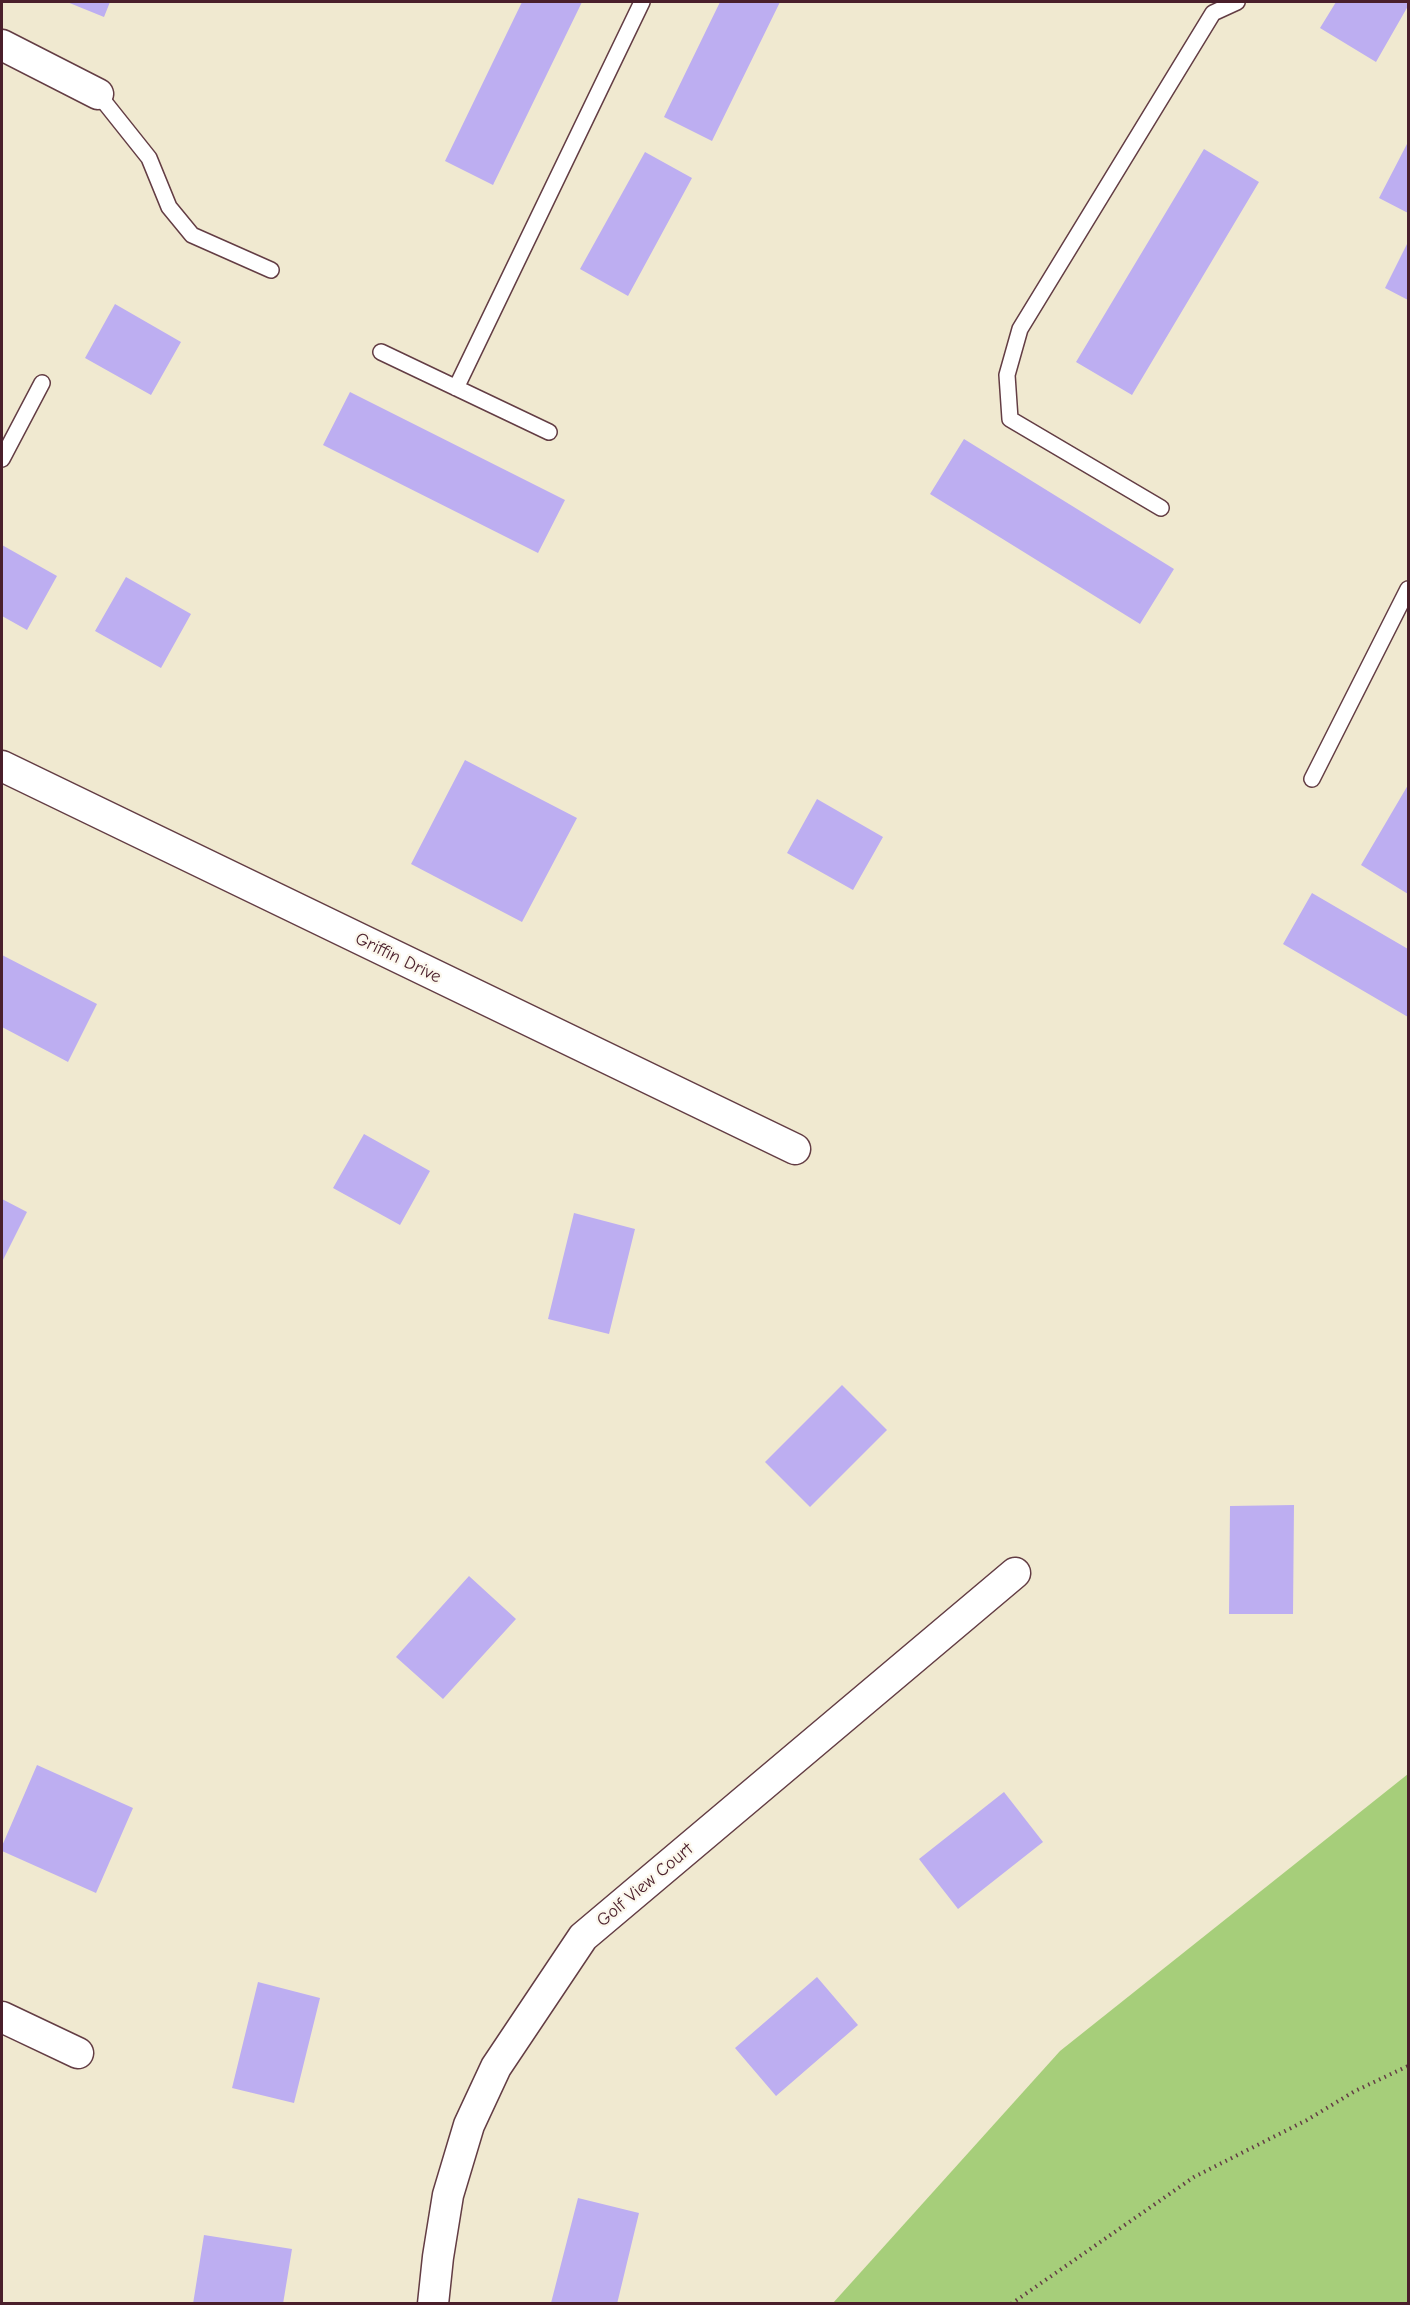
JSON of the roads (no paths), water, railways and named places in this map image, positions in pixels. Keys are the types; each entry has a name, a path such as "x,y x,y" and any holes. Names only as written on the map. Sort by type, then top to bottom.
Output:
{"street":[{"path":"2,45 98,94"},
{"name":"Griffin Drive","path":"2,766 795,1149"},
{"name":"Golf View Court","path":"433,2304 448,2195 469,2125 496,2067 583,1937 1016,1573"},
{"path":"2,2017 78,2054"}],"lane":[{"path":"456,388 642,2"},
{"path":"1161,508 1010,419 1007,375 1020,329 1206,23 1213,13 1237,2"},
{"path":"98,94 149,159 170,207 192,235 271,270"},
{"path":"381,352 549,432"},
{"path":"2,459 42,383"},
{"path":"1311,779 1408,590"}]}
